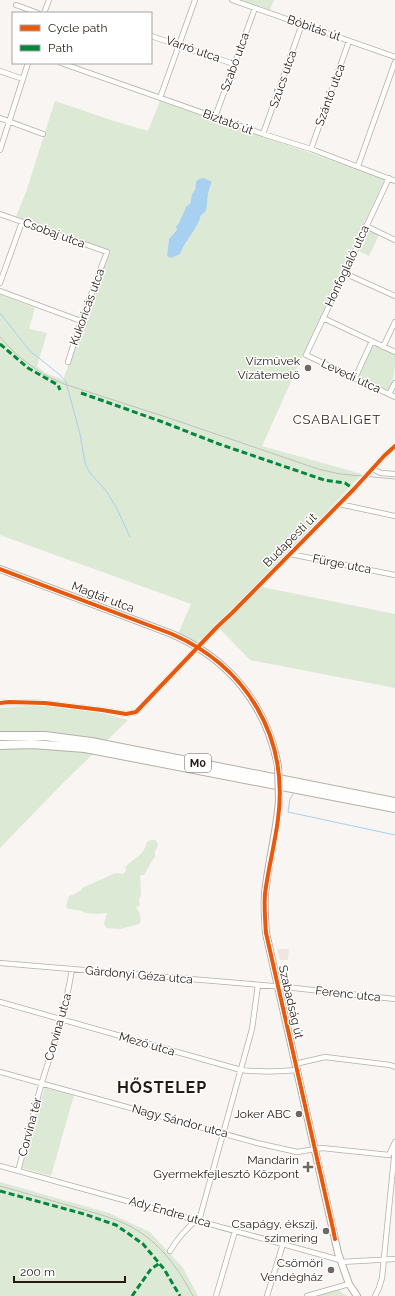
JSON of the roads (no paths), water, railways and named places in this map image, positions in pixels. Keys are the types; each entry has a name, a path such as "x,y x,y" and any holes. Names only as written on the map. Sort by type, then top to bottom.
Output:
{"highway":[{"name":"M0","path":"0,736 45,736 76,740 395,802"},
{"name":"M0","path":"0,745 51,745 98,750 395,808"}],"street":[{"path":"44,12 49,0"},
{"path":"160,98 195,0"},
{"name":"Bóbitás út","path":"232,0 395,57"},
{"path":"16,6 35,12"},
{"name":"Szabó utca","path":"215,117 255,8"},
{"name":"Szűcs utca","path":"263,134 302,24"},
{"name":"Varró utca","path":"152,36 179,44 234,64"},
{"name":"Szántó utca","path":"311,149 349,41"},
{"path":"358,166 395,62"},
{"path":"0,150 28,64"},
{"name":"Biztató út","path":"64,64 263,134 311,149 395,181"},
{"path":"0,71 23,79"},
{"path":"0,118 42,134"},
{"name":"Honfoglaló utca","path":"306,355 389,178"},
{"name":"Csobaj utca","path":"0,214 107,252"},
{"path":"0,283 22,222"},
{"path":"366,226 395,240"},
{"name":"Kukoricás utca","path":"68,362 81,321 107,252"},
{"path":"344,273 395,296"},
{"path":"0,291 81,321"},
{"path":"324,318 395,352"},
{"path":"383,346 395,322"},
{"path":"354,378 372,341"},
{"name":"Levedi utca","path":"306,355 395,397"},
{"path":"389,394 395,383"},
{"name":"Budapesti út","path":"0,703 45,703 122,714 131,714 136,712 395,446"},
{"path":"372,469 381,473 395,474"},
{"path":"339,504 395,516"},
{"name":"Fürge utca","path":"290,554 395,575"},
{"name":"Magtár utca","path":"0,569 172,634 198,647 224,667 242,685 251,698 261,714 268,730 274,746 278,766"},
{"name":"Szabadság út","path":"278,766 278,819 266,886 266,933 334,1239 340,1261 349,1284 357,1296"},
{"name":"Gárdonyi Géza utca","path":"0,963 278,987"},
{"name":"Corvina utca","path":"42,1084 62,1020 72,969"},
{"path":"170,1251 173,1245 200,1218 252,1029 258,985"},
{"name":"Ferenc utca","path":"278,987 395,999"},
{"name":"Mező utca","path":"0,1002 241,1070 254,1072 276,1072 325,1057 390,1065 395,1067"},
{"name":"Nagy Sándor utca","path":"0,1072 257,1143 297,1152 315,1149 383,1153 389,1155"},
{"name":"Corvina tér","path":"18,1171 42,1084"},
{"path":"394,1163 389,1155 395,1142"},
{"path":"375,1296 382,1282 395,1148"},
{"name":"Ady Endre utca","path":"0,1166 340,1261 395,1259"},
{"path":"216,1296 235,1231"},
{"path":"267,1296 283,1244"},
{"path":"307,1296 349,1284"}],"water":[{"path":"204,178 212,182 208,192 206,209 201,215 197,225 180,254 171,258 167,256 169,239 177,230 176,226 179,223 186,207 190,204 196,182 199,179"}],"waterway":[{"path":"0,313 30,351 60,375 66,382 80,434 85,463 90,473 107,492 130,537"},
{"path":"293,794 290,799 288,812 395,835"}],"tram line":[{"path":"0,337 22,359 43,374 64,384 318,469 340,474 395,479"},
{"path":"0,1186 108,1217 138,1231 154,1243 167,1257 184,1279 193,1296"}],"place":[{"name":"Vízművek Vízátemelő","path":"308,368"},
{"name":"Joker ABC","path":"299,1114"},
{"name":"Mandarin Gyermekfejlesztő Központ","path":"308,1167"},
{"name":"Csapágy, ékszíj, szimering","path":"326,1231"},
{"name":"Csömöri Vendégház","path":"331,1270"}],"district":[{"name":"CSABALIGET","path":"337,419"},
{"name":"HŐSTELEP","path":"162,1087"}]}
